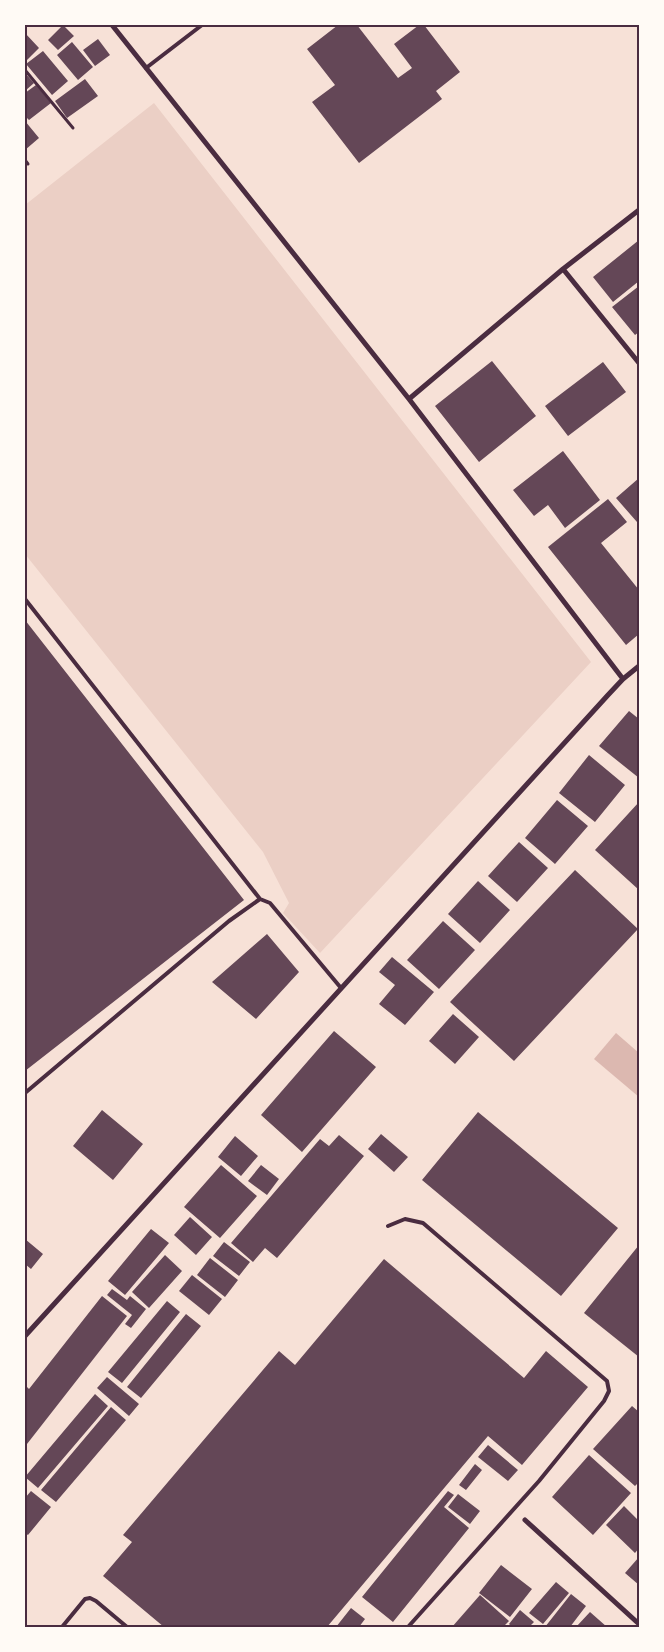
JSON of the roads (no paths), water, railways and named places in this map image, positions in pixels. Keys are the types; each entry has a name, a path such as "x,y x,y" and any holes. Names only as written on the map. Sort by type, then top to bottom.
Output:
{"street":[{"path":"112,25 409,399 623,679"},
{"path":"409,399 563,269 639,210"},
{"path":"563,269 639,363"},
{"path":"25,1336 623,679 639,666"},
{"path":"525,1520 639,1624"}],"lane":[{"path":"146,68 202,25"},
{"path":"25,599 260,899 270,903 341,988"},
{"path":"25,1093 229,921 260,899"},
{"path":"388,1226 405,1218 423,1223 607,1381 609,1391 604,1401 538,1481 408,1627"},
{"path":"62,1627 85,1599 90,1598 127,1627"}]}
